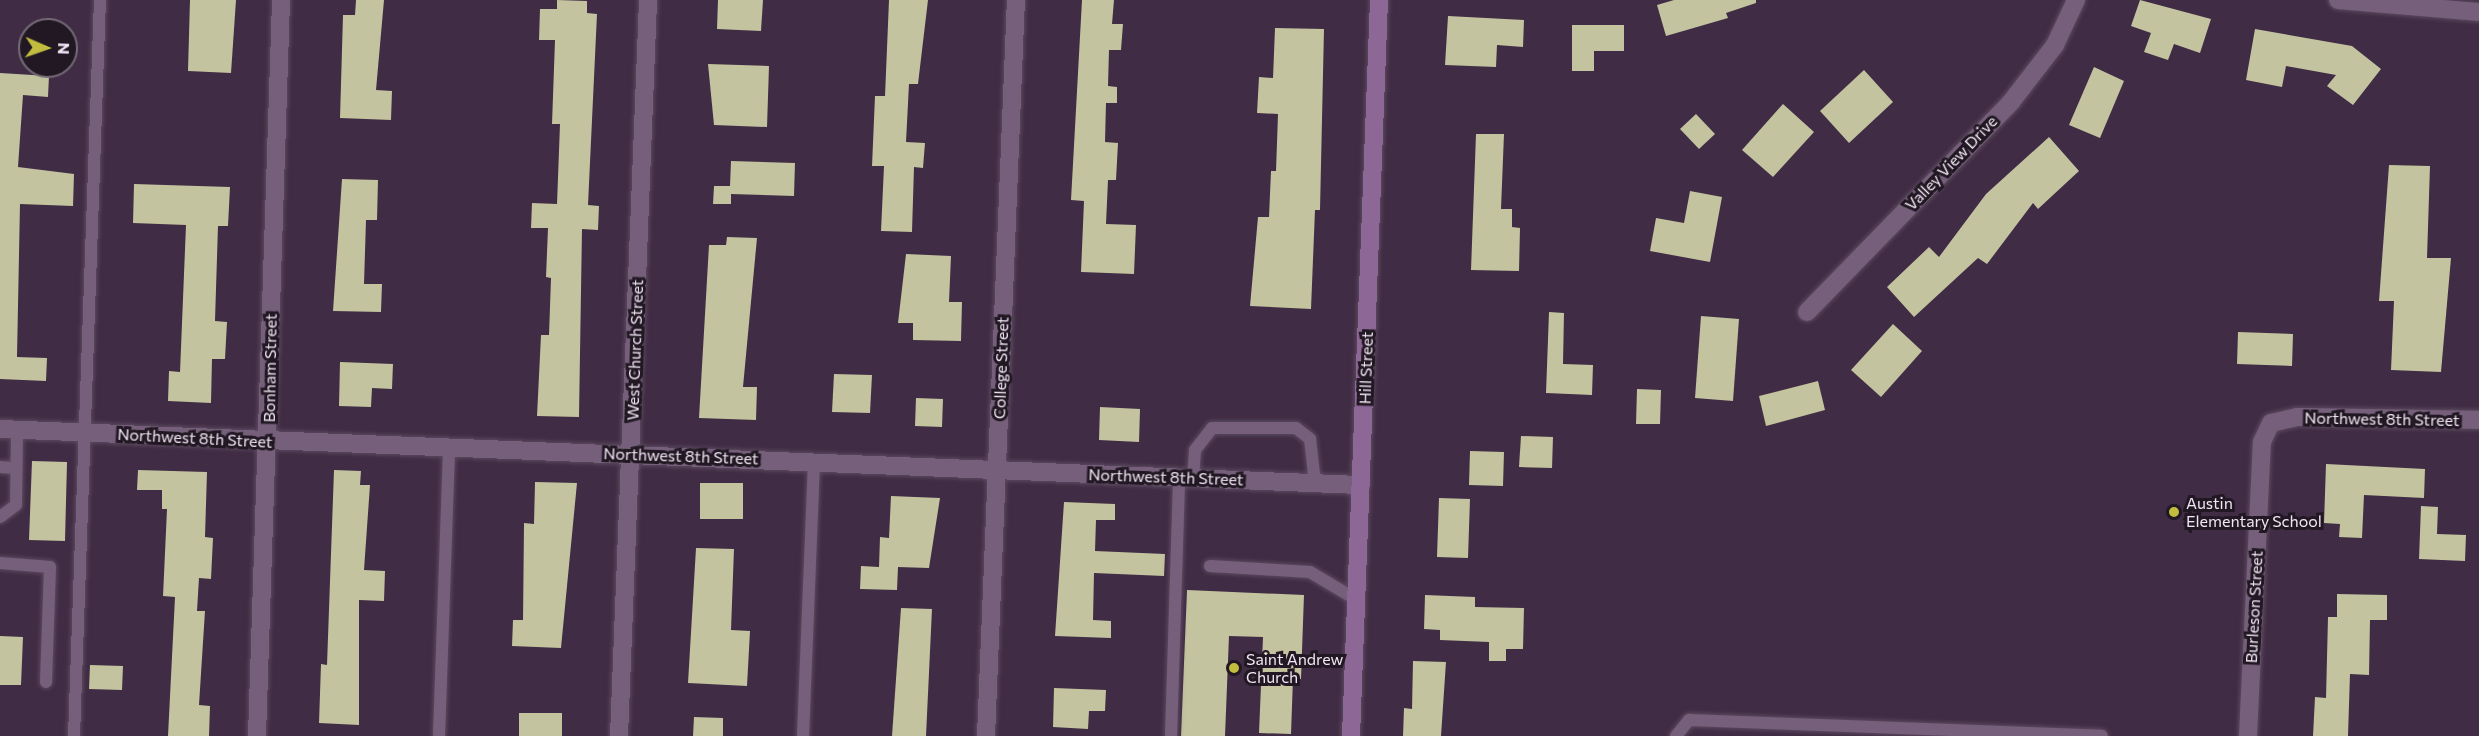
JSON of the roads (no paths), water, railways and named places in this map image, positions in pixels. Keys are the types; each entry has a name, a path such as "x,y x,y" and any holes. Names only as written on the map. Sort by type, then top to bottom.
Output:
{"street":[{"name":"Bonham Street","path":"257,736 269,442 281,0"},
{"name":"West Church Street","path":"619,736 648,0"},
{"name":"College Street","path":"986,736 1016,0"},
{"name":"Hill Street","path":"1351,736 1379,0"},
{"name":"Valley View Drive","path":"1807,312 2011,102 2055,45 2076,0"},
{"path":"2338,0 2479,12"},
{"name":"Northwest 8th Street","path":"2262,442 2271,423 2297,417 2479,420"},
{"name":"Northwest 8th Street","path":"9,429 269,442 631,453 1361,485"},
{"name":"Burleson Street","path":"2248,736 2262,442"}],"lane":[{"path":"74,736 100,0"},
{"path":"1171,736 1186,478 1195,450 1212,428 1296,428 1310,439 1316,457 1315,483"},
{"path":"0,517 16,506 16,468 9,429"},
{"path":"439,736 450,448"},
{"path":"803,736 814,461"},
{"path":"0,467 16,468"},
{"path":"0,563 50,567 46,682"},
{"path":"1210,566 1310,572 1357,600"},
{"path":"1676,736 1689,720 2102,736"}],"place":[{"name":"Austin Elementary School","path":"2174,512"},
{"name":"Saint Andrew Church","path":"1234,668"}]}
